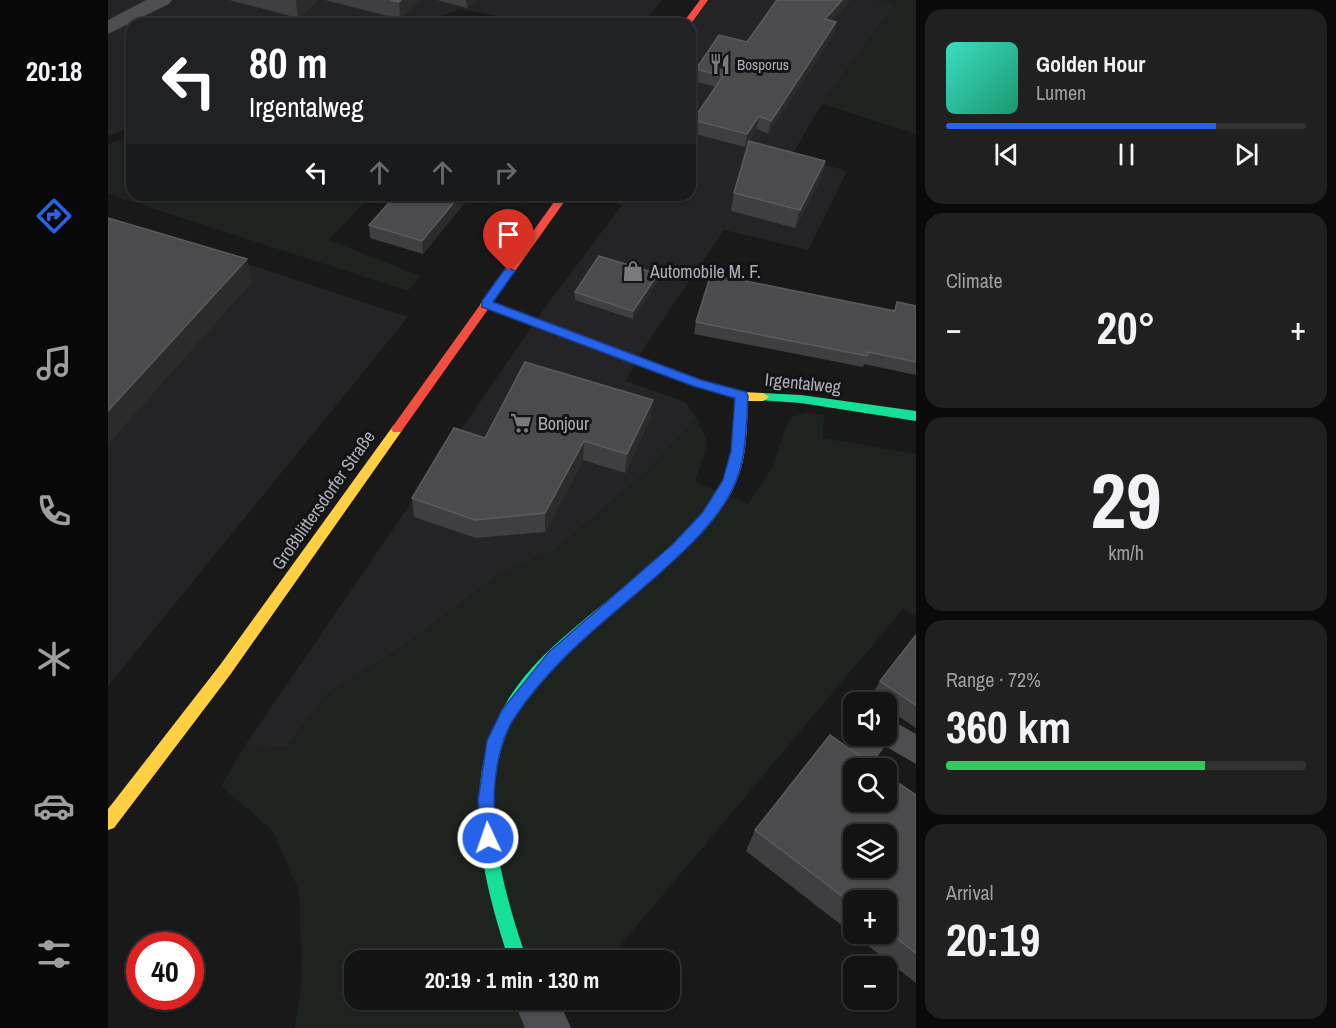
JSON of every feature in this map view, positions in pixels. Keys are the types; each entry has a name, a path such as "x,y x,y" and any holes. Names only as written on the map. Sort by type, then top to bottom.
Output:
{"street":[{"path":"127,18 162,0"},
{"path":"690,18 704,0"},
{"path":"108,28 126,19"},
{"name":"Großblittersdorfer Straße","path":"108,822 225,670 560,201"},
{"name":"Irgentalweg","path":"486,304 698,383 742,396 801,399 916,417"},
{"path":"514,950 500,913 490,856 486,801 495,741 508,715 554,656 678,548 708,515 729,481 738,451 742,396"},
{"path":"540,1010 549,1028"}],"lane":[{"path":"897,737 916,750"}],"shaded area":[{"path":"108,0 662,0 648,18 509,18 460,9 435,18 126,18 126,129 108,136"},
{"path":"704,0 876,0 894,5 822,104 792,155 847,171 808,250 724,230 645,346 626,381 685,402 697,418 646,472 556,549 498,575 403,646 326,695 287,746 263,749 246,744 543,310 622,205 610,201 696,201 696,18 694,18"},
{"path":"876,0 916,0 916,134 822,104 894,5"},
{"path":"126,137 126,200 108,194 108,144"},
{"path":"130,201 365,201 329,240 420,276 408,291"},
{"path":"108,218 408,317 108,686"},
{"path":"807,412 824,415 823,438 916,454 916,616 903,609 616,950 344,950 344,1010 566,1010 550,1028 295,1028 302,979 299,891 272,830 221,786 246,744 263,749 287,746 326,695 403,646 498,575 556,549 646,472 697,418 708,444 695,481 748,504 773,467 784,432 792,417"}],"building":[{"path":"777,0 842,0 825,19 836,22 771,121 759,116 747,134 696,121 696,116 723,76 696,69 719,35 747,42"},
{"path":"749,141 825,161 800,210 734,193"},
{"path":"391,201 455,201 422,241 369,225"},
{"path":"108,218 247,259 108,411"},
{"path":"599,256 658,274 633,311 575,292"},
{"path":"711,274 895,311 897,302 916,306 916,362 868,352 867,356 696,322"},
{"path":"525,362 653,400 627,454 584,441 545,513 475,520 412,498 454,428 485,438"},
{"path":"916,635 916,705 880,681"},
{"path":"830,735 863,758 843,758 843,812 897,812 897,782 916,795 916,953 897,938 897,890 843,890 843,897 755,830"}],"traffic: fast":[{"path":"763,397 801,399 916,416"},
{"path":"515,950 498,895 486,827 486,792 491,759 501,727 518,697 545,666 637,584"}],"traffic: slow":[{"path":"486,304 698,383 742,396 763,397"},
{"path":"637,584 680,547 718,504 734,469 740,433 742,396"},
{"path":"108,822 225,670 397,429"}],"traffic: jam":[{"path":"690,18 704,0"},
{"path":"397,429 560,201"}],"place":[{"name":"Bosporus","path":"720,64"},
{"name":"Automobile M. F.","path":"633,271"},
{"name":"Bonjour","path":"521,423"}],"route":[{"path":"488,838 486,801 495,741 508,715 526,688 554,656 678,548 708,515 729,481 738,451 742,396 698,383 486,304 509,271"}]}
